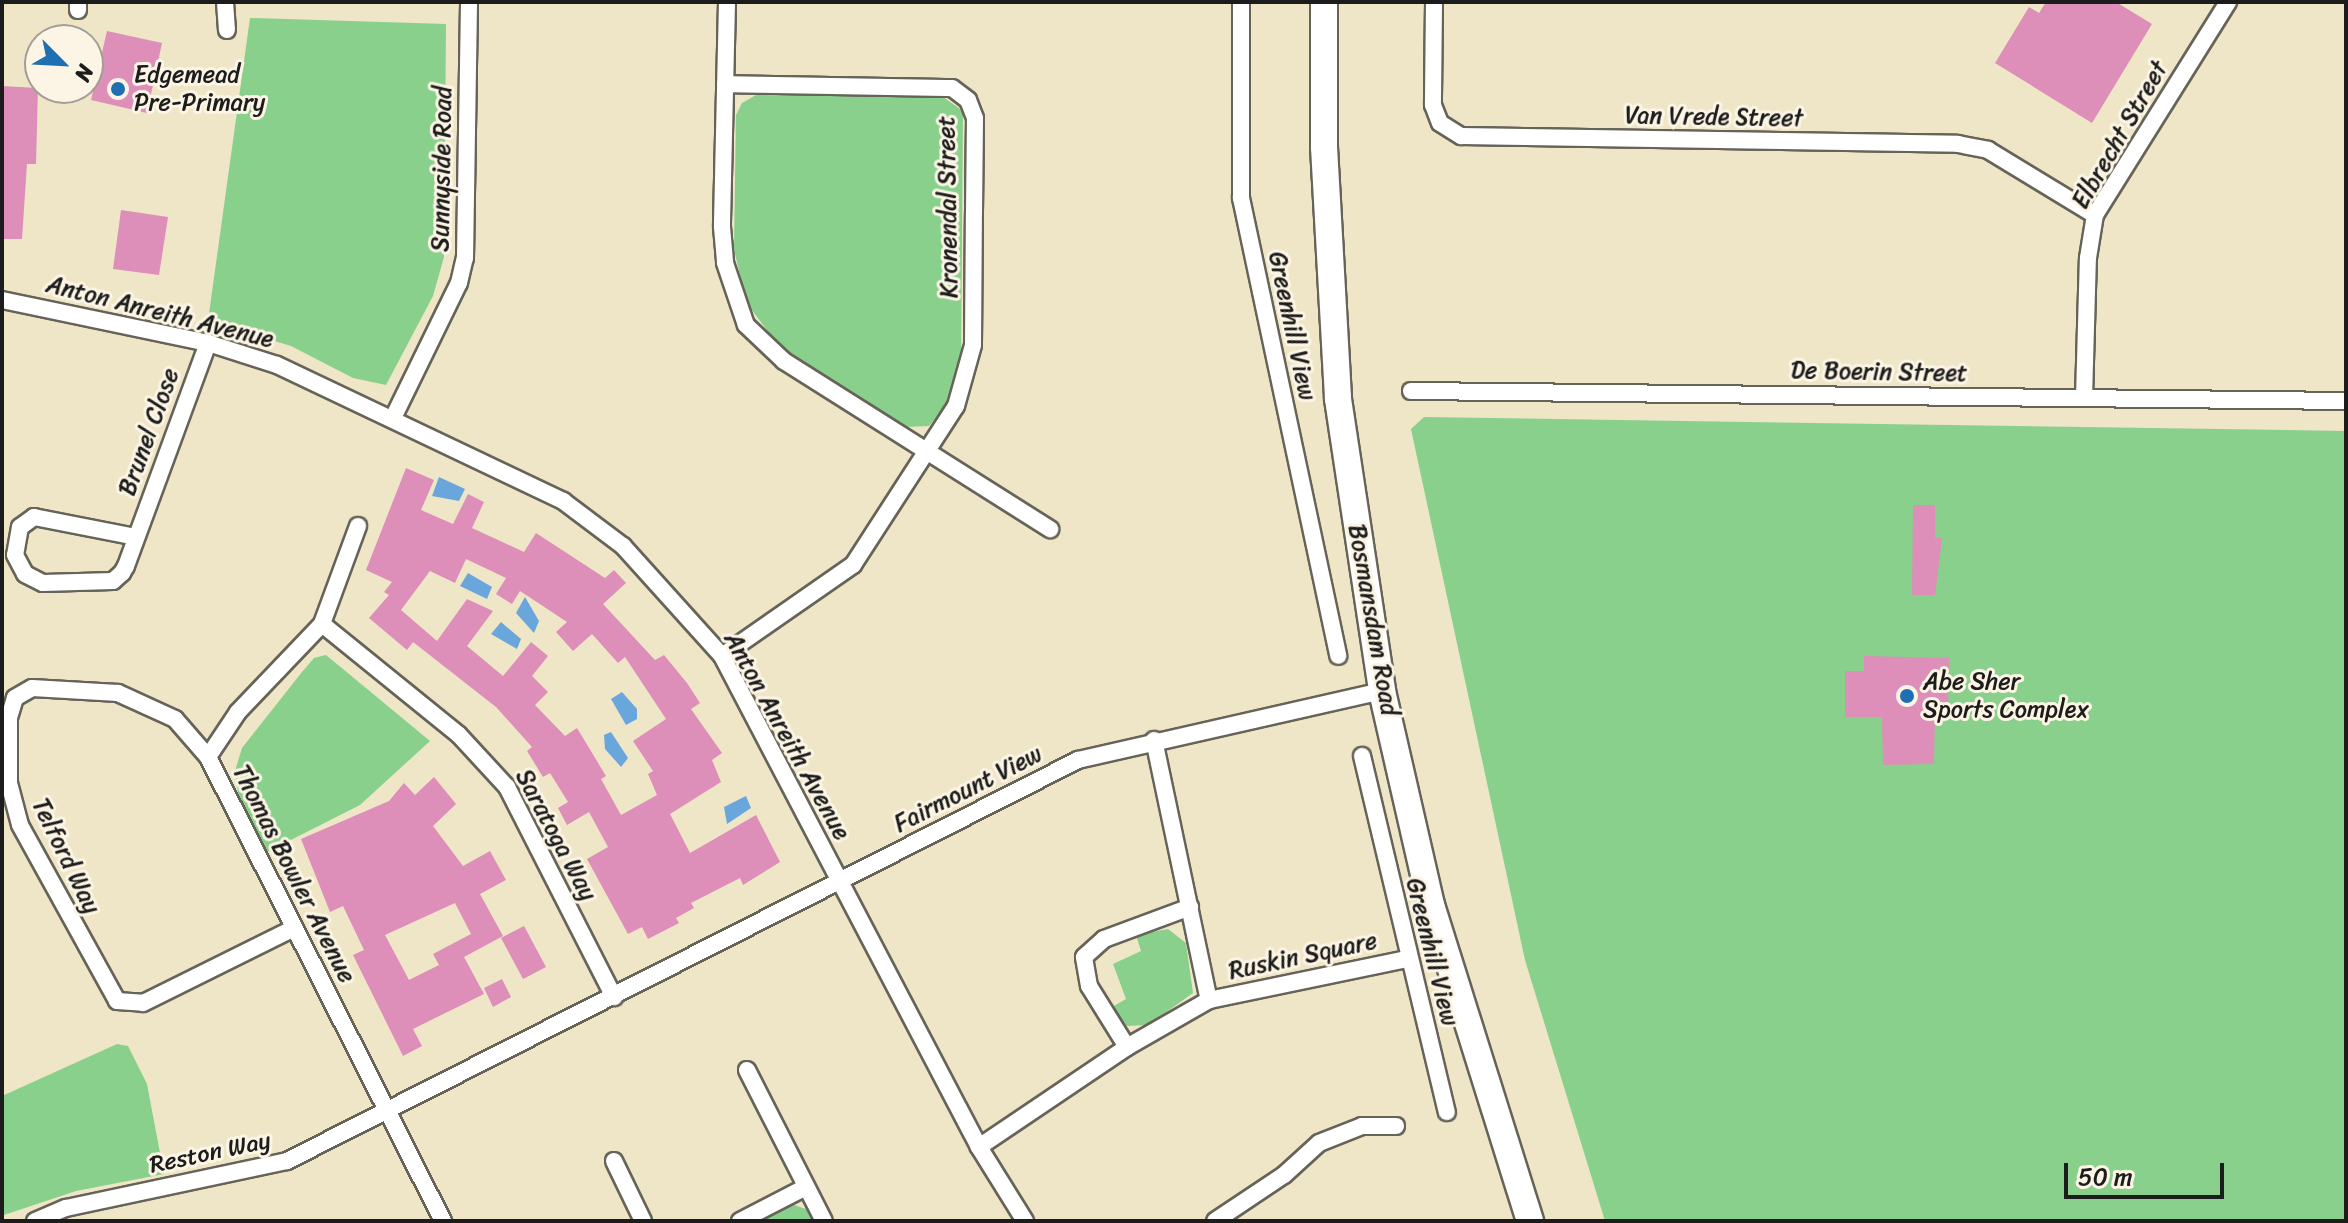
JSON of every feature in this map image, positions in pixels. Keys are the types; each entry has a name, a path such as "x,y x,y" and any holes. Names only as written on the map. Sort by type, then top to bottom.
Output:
{"main road":[{"name":"Bosmansdam Road","path":"1324,2 1324,147 1338,399 1382,691 1431,905 1530,1221"}],"street":[{"path":"225,2 227,30"},
{"name":"Sunnyside Road","path":"394,416 459,283 465,258 469,2"},
{"path":"727,2 725,263 746,325 784,361 1050,529"},
{"name":"Greenhill View","path":"1241,2 1241,198 1338,656"},
{"name":"Van Vrede Street","path":"1434,2 1433,105 1440,123 1461,136 1958,144 1988,150 2095,215"},
{"name":"Elbrecht Street","path":"2084,398 2088,258 2095,215 2221,4"},
{"name":"Kronendal Street","path":"722,656 853,565 927,454 965,386 973,345 971,106 961,93 943,86 725,84"},
{"name":"Anton Anreith Avenue","path":"2,300 208,343 277,365 394,416 563,501 623,546 722,656 979,1147 1025,1221"},
{"name":"Brunel Close","path":"136,537 34,517 16,535 15,555 19,569 38,582 113,581 126,566 208,343"},
{"name":"De Boerin Street","path":"1411,391 2346,401"},
{"name":"Thomas Bowler Avenue","path":"358,526 322,624 238,712 208,757 443,1221"},
{"name":"Saratoga Way","path":"322,624 459,735 507,787 614,997"},
{"name":"Telford Way","path":"208,757 175,719 118,693 32,688 15,698 9,718 9,783 20,825 112,998 135,1006 294,928"},
{"name":"Fairmount View","path":"388,1111 1078,760 1154,740 1382,691"},
{"name":"Ruskin Square","path":"1154,740 1209,1000"},
{"name":"Greenhill View","path":"1362,756 1407,959 1447,1112"},
{"path":"1127,1047 1089,986 1084,957 1104,939 1190,907"},
{"name":"Ruskin Square","path":"979,1147 1127,1047 1209,1000 1407,959"},
{"path":"747,1070 824,1221"},
{"name":"Reston Way","path":"35,1221 66,1208 257,1170 388,1111"},
{"path":"1215,1221 1284,1175 1319,1143 1362,1126 1396,1126"},
{"path":"614,1161 643,1221"},
{"path":"740,1221 806,1187"}],"green space":[{"path":"250,18 446,24 444,257 433,296 386,385 353,378 291,346 208,321"},
{"path":"756,95 943,97 963,111 961,369 951,399 929,426 906,427 778,345 746,302 734,249 736,115 742,103"},
{"name":"Abe Sher Sports Complex","path":"1424,417 2346,431 2346,1221 1605,1221 1525,960 1411,429"},
{"path":"326,655 430,741 360,805 267,852 239,800 235,771 242,748 314,658"},
{"path":"1168,929 1186,943 1193,993 1148,1025 1127,1026 1112,1007 1126,999 1113,964 1141,951 1136,935"},
{"path":"117,1044 128,1046 147,1084 164,1174 76,1191 4,1215 2,1096"},
{"path":"794,1205 806,1209 814,1221 757,1221"}],"water":[{"path":"439,477 465,489 459,501 432,496"},
{"path":"468,573 492,587 487,599 460,586"},
{"path":"525,597 539,621 534,633 516,613"},
{"path":"501,622 521,639 517,649 491,634"},
{"path":"622,692 637,709 637,719 626,725 611,699"},
{"path":"611,732 628,758 621,767 605,749 604,735"},
{"path":"746,796 751,808 727,824 724,807"}],"building":[{"path":"2046,2 2116,2 2152,24 2092,123 1995,63 2029,7 2039,13"},
{"path":"107,31 162,43 147,113 104,103 104,44"},
{"path":"2,86 24,87 24,104 38,104 36,164 27,164 22,239 2,239"},
{"path":"121,210 168,217 159,275 113,269"},
{"path":"406,468 434,480 421,510 453,524 468,494 484,502 472,528 524,552 536,533 605,578 614,570 626,583 603,604 655,660 664,655 687,683 700,703 691,709 722,753 712,760 721,782 670,814 690,853 756,815 780,862 743,885 740,878 691,903 694,908 676,918 679,923 648,939 642,927 628,934 587,859 608,847 589,812 567,825 558,808 568,802 550,773 543,777 527,751 532,747 496,707 413,642 407,650 369,618 389,595 384,592 392,582 366,570","holes":["466,559 506,578 496,594 512,604 520,591 567,622 556,632 573,651 592,634 618,663 625,657 666,719 633,741 653,771 648,774 657,795 621,815 601,779 606,776 577,728 565,736 535,705 548,692 532,676 548,656 531,642 503,676 467,646 493,611 467,599 437,641 401,610 430,571 455,583"]},
{"path":"1913,505 1935,505 1935,538 1942,538 1935,595 1912,595"},
{"path":"1864,656 1949,658 1948,710 1939,709 1935,716 1934,764 1883,765 1882,717 1845,717 1845,671 1864,671"},
{"path":"434,777 456,804 433,826 463,866 490,851 506,880 480,894 503,936 464,957 484,994 413,1029 422,1046 403,1056 353,955 364,950 343,906 330,912 301,839 389,801 404,783 415,795","holes":["455,903 471,934 433,954 439,965 409,980 385,935"]},
{"path":"524,926 546,967 523,979 501,938"},
{"path":"502,979 511,997 493,1007 484,988"}],"place":[{"name":"Edgemead Pre-Primary","path":"118,89"},
{"name":"Abe Sher Sports Complex","path":"1907,696"}]}
